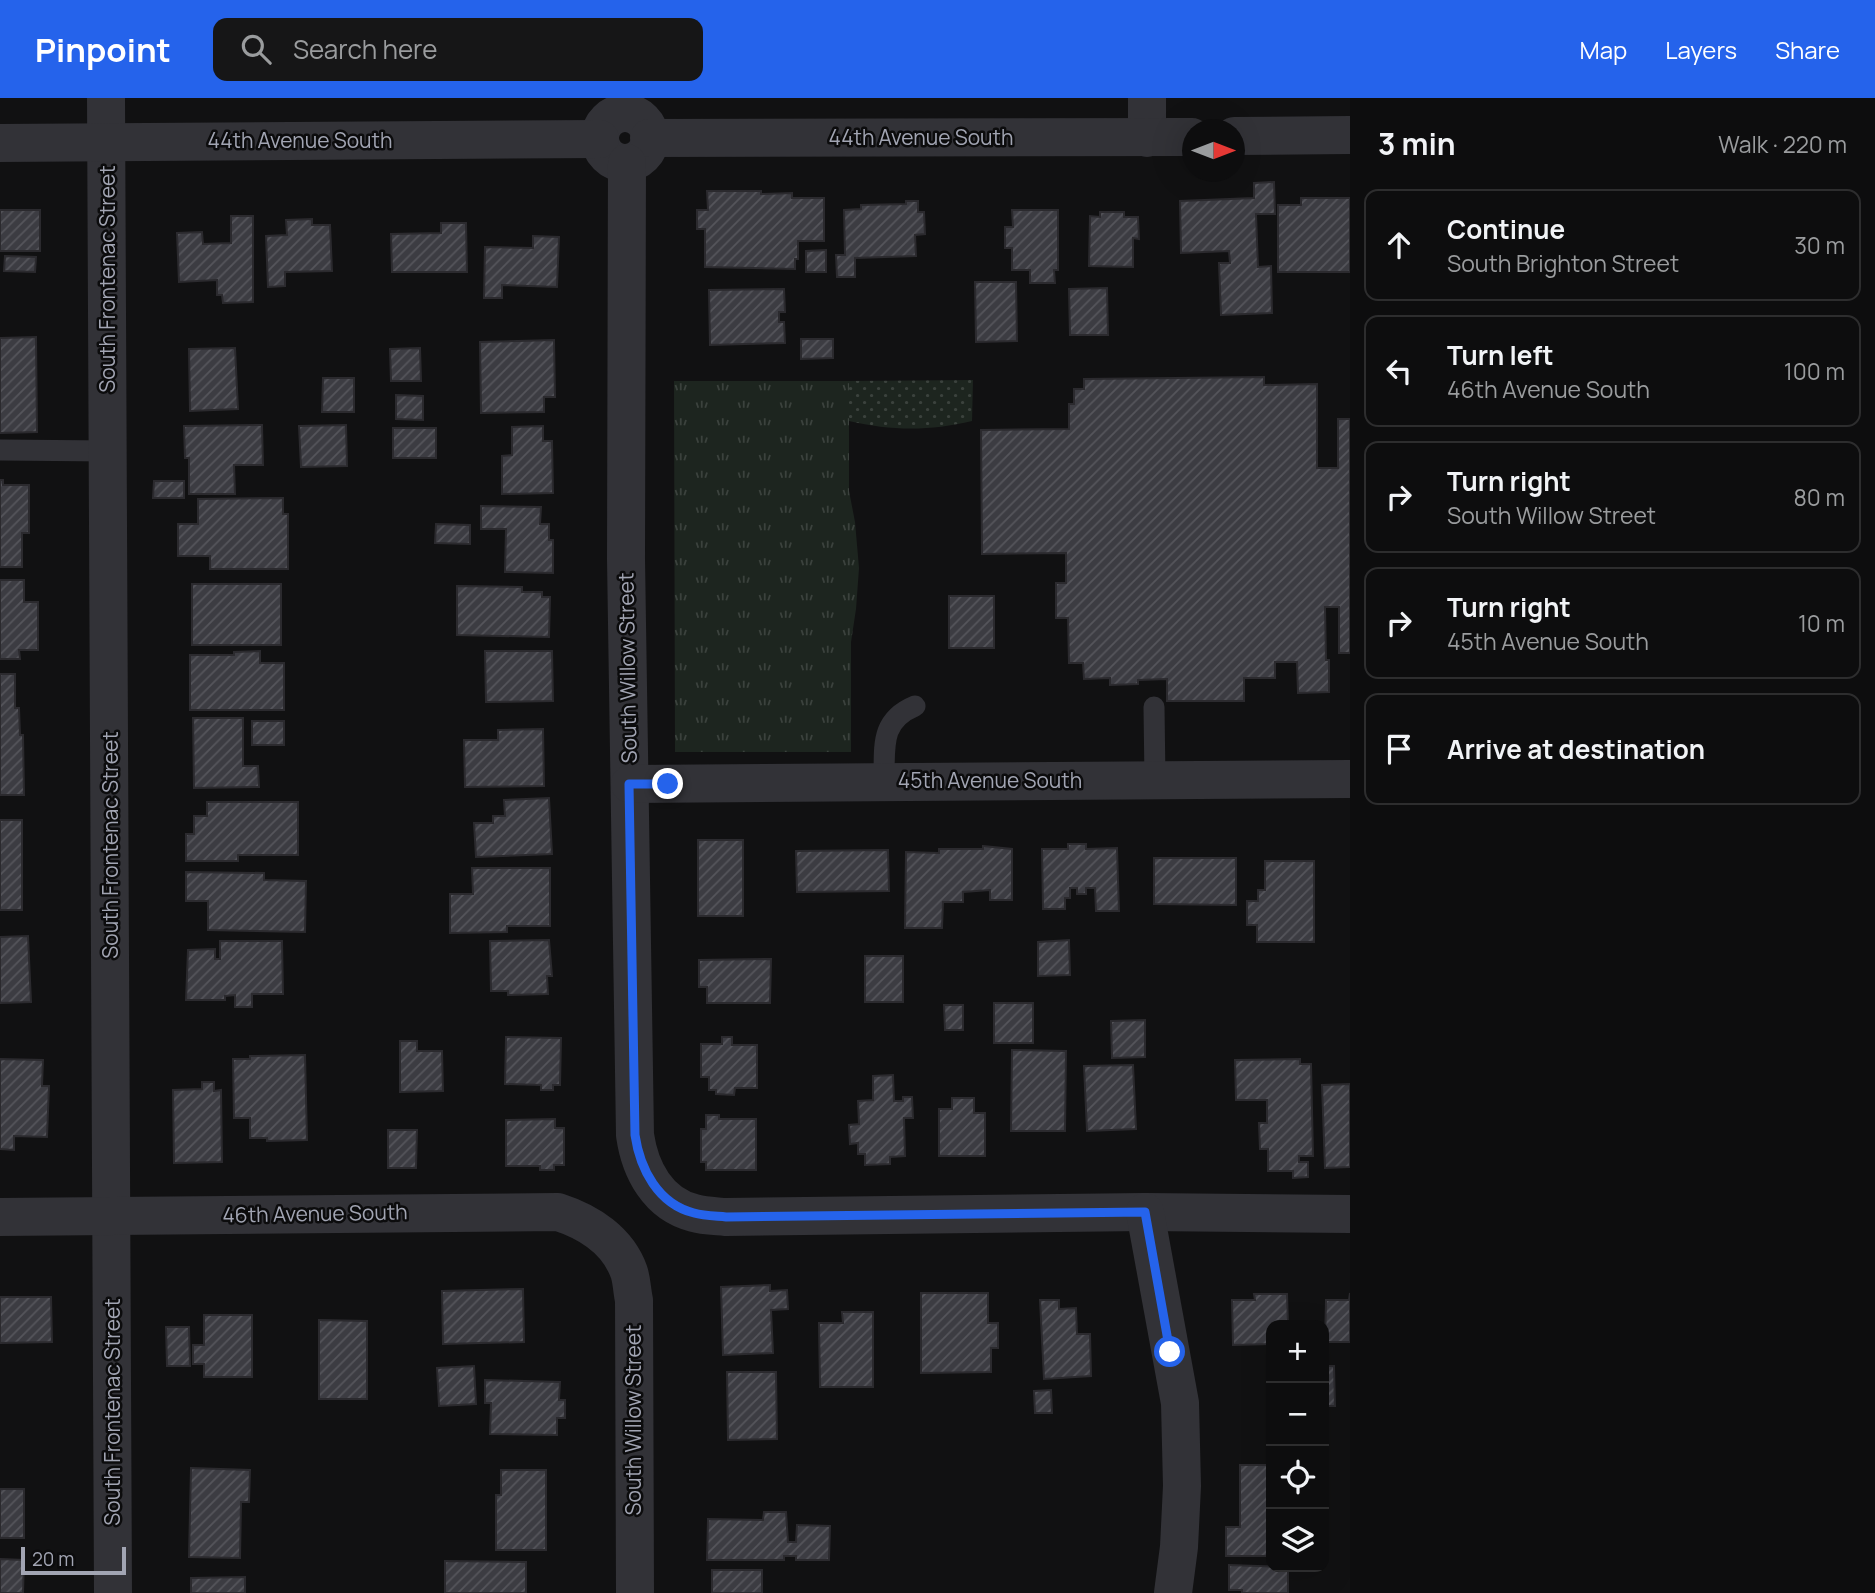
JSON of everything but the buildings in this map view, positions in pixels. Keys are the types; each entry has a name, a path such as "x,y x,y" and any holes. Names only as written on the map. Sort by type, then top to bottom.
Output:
{"street":[{"name":"South Frontenac Street","path":"107,98 113,1593"},
{"path":"1147,98 1147,138"},
{"name":"44th Avenue South","path":"0,143 626,130 1182,137"},
{"name":"South Willow Street","path":"626,130 626,559 635,1135 638,1157 649,1180 670,1203 694,1213 726,1217 1145,1212"},
{"path":"1245,136 1350,135"},
{"name":"45th Avenue South","path":"629,784 1350,779"},
{"name":"46th Avenue South","path":"0,1217 558,1212 582,1220 617,1250"},
{"path":"1173,1593 1179,1547 1182,1486 1180,1403 1145,1212 1350,1214"},
{"name":"South Willow Street","path":"617,1250 629,1273 634,1300 635,1593"}],"lane":[{"path":"0,450 109,451"},
{"path":"884,782 886,736 890,723 904,710 915,706"},
{"path":"1154,707 1155,780"}],"green space":[{"path":"973,380 972,421 941,427 911,428 880,427 849,421 849,381"},
{"path":"674,381 849,381 849,491 859,568 851,642 851,752 675,752"}],"route":[{"path":"668,784 629,784 635,1135 638,1157 649,1180 670,1203 694,1213 726,1217 1145,1212 1170,1352"}]}
